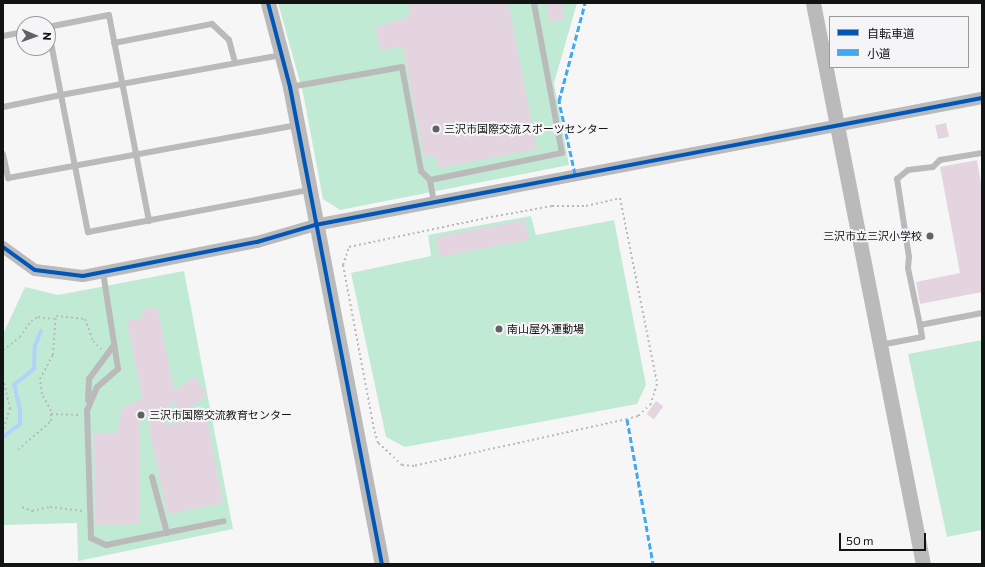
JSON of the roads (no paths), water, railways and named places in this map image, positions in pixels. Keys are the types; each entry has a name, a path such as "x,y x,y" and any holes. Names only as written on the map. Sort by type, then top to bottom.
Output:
{"street":[{"path":"268,3 290,87 298,125 315,225 382,564"},
{"path":"813,3 923,564"},
{"path":"3,247 22,263 48,274 83,276 257,242 315,225 434,203 836,123 982,98"}],"lane":[{"path":"430,180 562,153 534,3"},
{"path":"56,25 108,15 149,221"},
{"path":"114,43 212,24 229,40 235,63"},
{"path":"3,36 16,34"},
{"path":"3,107 282,55"},
{"path":"54,56 88,232 309,190"},
{"path":"290,87 402,67 420,171 430,180 434,203"},
{"path":"3,154 8,178 298,125"},
{"path":"880,345 922,337 908,268 909,257 897,179 908,170 933,167 940,160 982,153"},
{"path":"88,402 101,382 118,369 103,272"},
{"path":"920,325 982,313"},
{"path":"114,345 89,379 87,415 88,511 91,538 101,544 224,521"},
{"path":"152,478 167,532"}],"waterway":[{"path":"3,437 20,424 20,410 14,385 34,369 35,346 41,331"}],"place":[{"name":"三沢市国際交流スポーツセンター","path":"436,129"},
{"name":"三沢市立三沢小学校","path":"930,236"},
{"name":"南山屋外運動場","path":"499,329"},
{"name":"三沢市国際交流教育センター","path":"141,415"}]}
